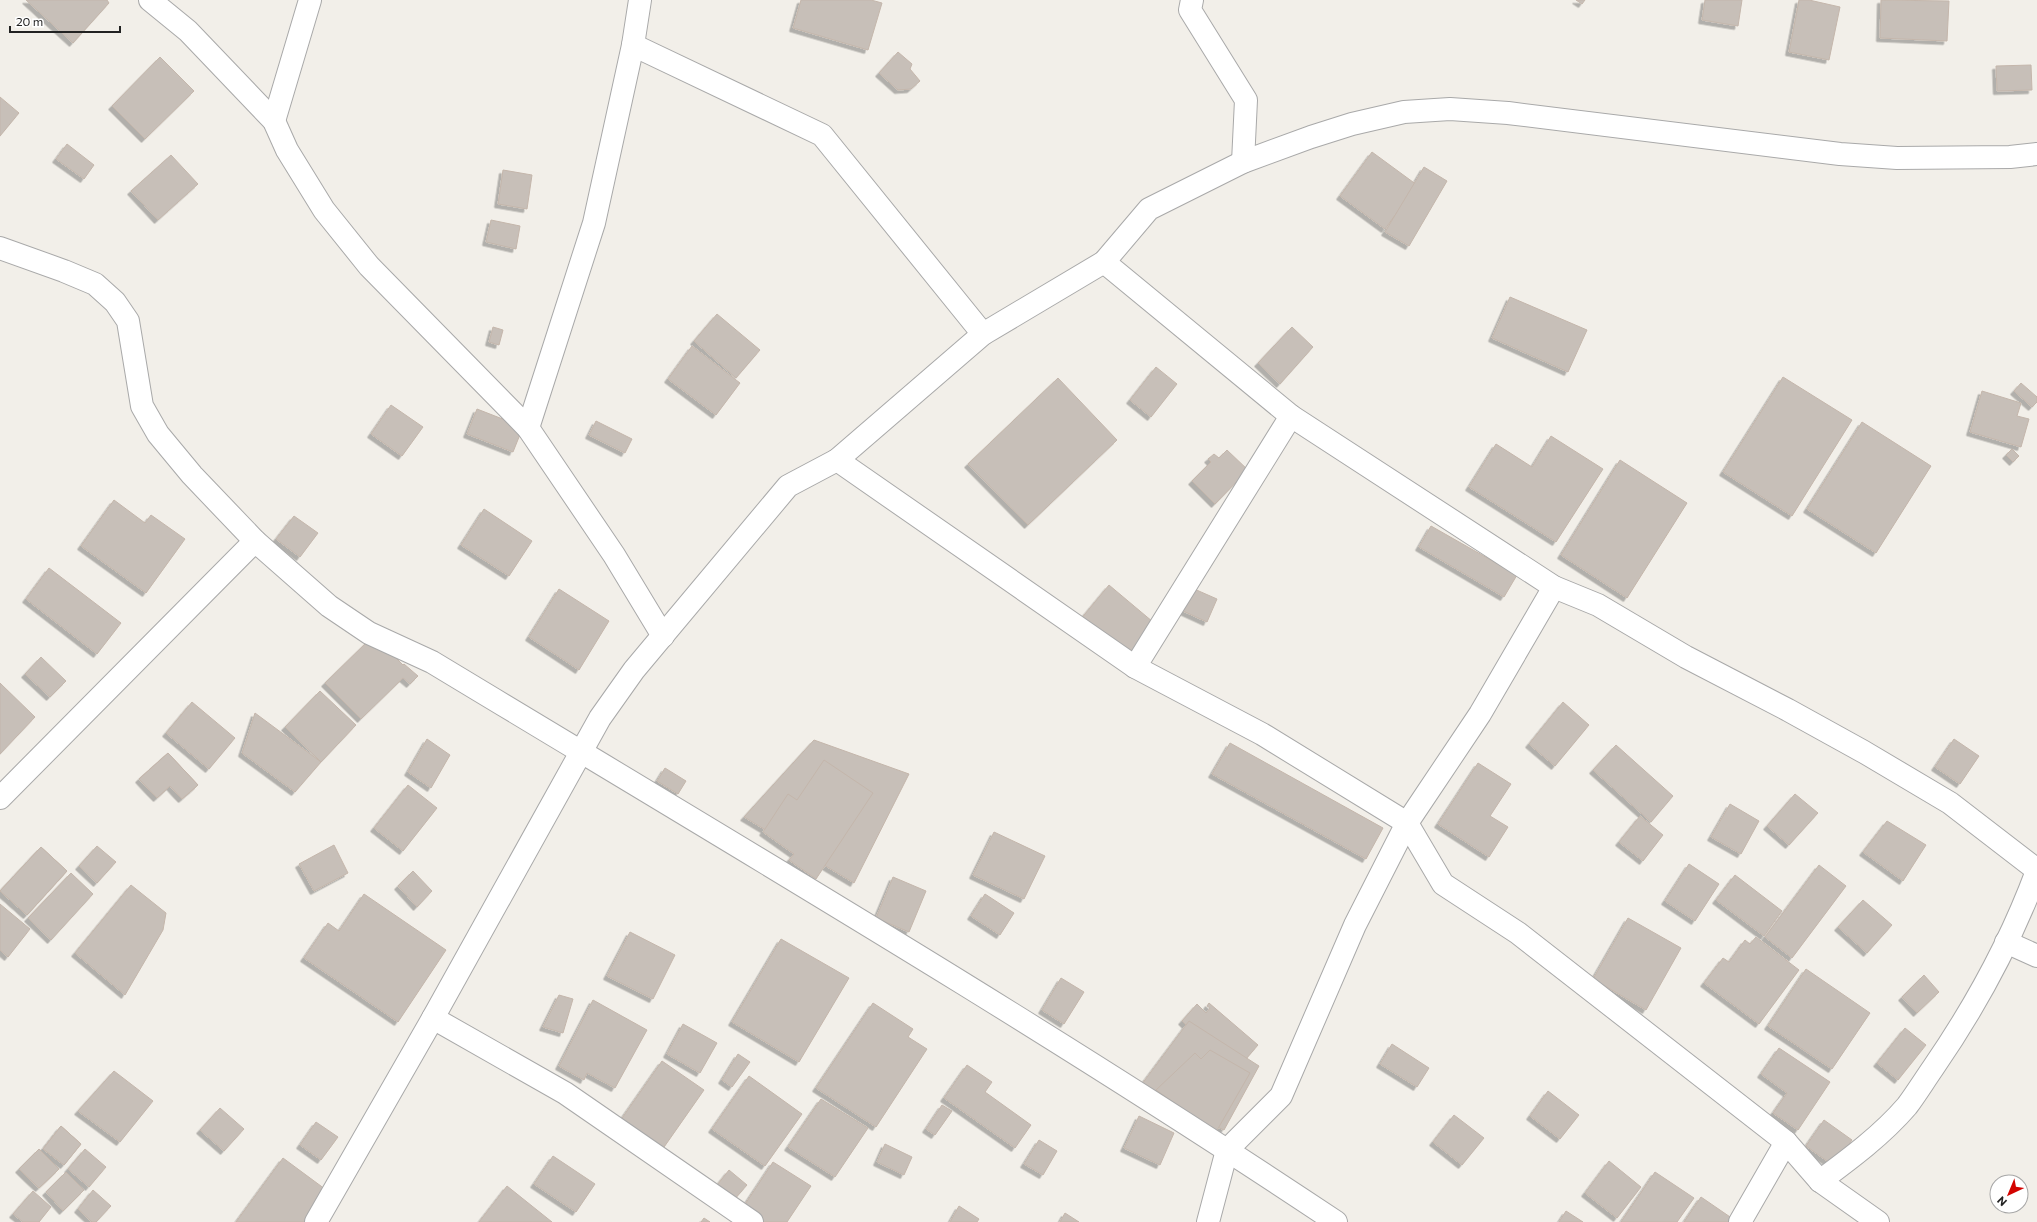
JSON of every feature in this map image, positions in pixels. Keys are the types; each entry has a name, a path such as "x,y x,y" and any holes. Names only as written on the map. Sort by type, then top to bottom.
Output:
{"street":[{"path":"150,0 188,30 274,121 287,150 324,210 369,266 528,428 614,555 664,636"},
{"path":"274,121 310,0"},
{"path":"528,428 594,223 633,45 640,0"},
{"path":"1192,0 1190,10 1246,100 1243,162"},
{"path":"633,45 822,135 983,334"},
{"path":"316,1222 433,1018 582,753 600,718 634,670 788,486 837,460 983,334 1104,262 1149,209 1243,162 1352,124 1404,112 1450,109 1508,113 1847,155 1898,158 2010,156 2037,154"},
{"path":"0,248 64,270 95,284 115,302 128,321 142,406 158,434 192,475 255,541 329,606 369,633 432,662 788,875 967,985 1227,1150 1336,1222"},
{"path":"1104,262 1291,416 1554,587 1598,606 1686,658 1788,710 1871,756 1950,803 2037,871 2023,910 1972,1009 1907,1106 1861,1151 1820,1181"},
{"path":"1135,667 1291,416"},
{"path":"837,460 1135,667 1262,734 1408,823 1443,884 1518,933 1786,1142 1820,1181 1878,1222"},
{"path":"0,798 255,541"},
{"path":"1208,1222 1227,1150 1281,1096 1355,925 1408,823 1480,714 1554,587"},
{"path":"2006,942 2037,956"},
{"path":"433,1018 565,1093 752,1222"},
{"path":"1740,1222 1786,1142"}],"building":[{"path":"26,0 107,0 109,3 73,43"},
{"path":"801,0 871,0 882,3 868,50 793,28"},
{"path":"1576,0 1585,0 1582,4"},
{"path":"1705,0 1742,0 1738,26 1702,20"},
{"path":"1799,0 1809,0 1840,7 1829,60 1789,52"},
{"path":"1881,0 1949,1 1947,41 1880,38"},
{"path":"898,52 912,64 910,69 920,81 911,89 898,90 879,73"},
{"path":"160,57 194,91 145,139 112,106"},
{"path":"2031,65 2032,90 1997,91 1996,66"},
{"path":"0,97 19,113 0,136"},
{"path":"67,144 94,165 84,179 56,159"},
{"path":"1372,152 1417,185 1385,229 1340,196"},
{"path":"171,155 198,184 158,220 131,191"},
{"path":"1424,167 1447,181 1409,246 1385,232"},
{"path":"503,170 532,175 527,209 498,204"},
{"path":"491,220 520,226 516,249 486,242"},
{"path":"1510,297 1587,330 1568,372 1492,338"},
{"path":"717,314 760,350 736,378 694,341"},
{"path":"493,327 503,330 499,345 489,342"},
{"path":"1292,327 1313,347 1280,384 1258,363"},
{"path":"692,346 740,383 716,415 668,379"},
{"path":"1156,367 1177,384 1151,417 1130,400"},
{"path":"1783,377 1852,420 1792,516 1723,472"},
{"path":"1058,378 1117,440 1028,525 968,464"},
{"path":"2021,383 2037,397 2037,402 2032,407 2014,391"},
{"path":"1982,391 2021,403 2017,416 2029,419 2021,447 1970,432"},
{"path":"391,405 423,427 402,456 371,434"},
{"path":"477,409 523,427 513,452 467,434"},
{"path":"596,421 632,439 625,453 589,435"},
{"path":"1862,422 1931,466 1876,553 1807,509"},
{"path":"1551,436 1603,469 1556,542 1469,487 1496,444 1532,467"},
{"path":"2012,449 2019,456 2013,462 2006,455"},
{"path":"1227,450 1248,470 1215,504 1192,481 1211,462 1208,459 1214,454 1219,458"},
{"path":"1620,460 1687,503 1627,598 1561,555"},
{"path":"114,500 145,523 151,515 185,539 146,593 81,546"},
{"path":"484,509 532,541 509,576 461,545"},
{"path":"294,516 318,533 300,557 276,539"},
{"path":"1431,526 1517,575 1504,597 1419,547"},
{"path":"49,568 121,623 97,654 26,599"},
{"path":"1109,585 1159,627 1130,661 1080,620"},
{"path":"1192,588 1217,599 1207,622 1183,611"},
{"path":"559,589 609,621 579,670 529,637"},
{"path":"369,640 380,651 384,646 403,665 404,664 418,676 410,684 403,678 361,719 325,683"},
{"path":"41,657 66,681 50,697 25,674"},
{"path":"0,683 35,717 0,754"},
{"path":"320,691 356,725 321,762 285,727"},
{"path":"192,702 235,738 209,769 166,733"},
{"path":"1563,702 1589,725 1555,766 1529,744"},
{"path":"255,713 321,762 295,792 242,753"},
{"path":"427,739 450,755 431,788 408,772"},
{"path":"1954,739 1979,756 1960,784 1935,767"},
{"path":"814,740 909,774 854,883 744,817"},
{"path":"1230,743 1383,828 1366,859 1212,774"},
{"path":"1616,745 1673,796 1651,822 1593,770"},
{"path":"168,753 198,785 182,799 170,786 157,798 139,779"},
{"path":"168,753 198,785 182,799 170,786 157,798 139,779"},
{"path":"824,760 873,793 816,879 789,860 794,854 763,832 788,794 797,800"},
{"path":"1478,763 1511,784 1490,816 1508,827 1489,857 1438,824"},
{"path":"665,768 686,781 678,794 657,781"},
{"path":"408,785 437,808 403,851 374,828"},
{"path":"1795,794 1818,813 1789,845 1767,826"},
{"path":"1730,804 1759,821 1741,854 1711,837"},
{"path":"1640,816 1663,835 1643,861 1619,842"},
{"path":"1887,821 1926,845 1903,881 1863,852"},
{"path":"994,832 1045,856 1024,899 973,875"},
{"path":"334,845 348,873 314,891 299,864"},
{"path":"97,846 116,862 97,883 79,866"},
{"path":"41,847 67,871 27,915 0,891"},
{"path":"41,847 67,871 27,915 0,891"},
{"path":"1689,864 1719,884 1695,921 1665,901"},
{"path":"1819,865 1846,886 1792,958 1765,937"},
{"path":"413,871 432,891 417,907 398,886"},
{"path":"71,873 93,894 51,940 28,918"},
{"path":"1735,875 1782,911 1764,936 1716,900"},
{"path":"893,877 926,891 909,932 876,918"},
{"path":"131,885 166,913 163,930 125,995 75,953"},
{"path":"364,894 446,950 398,1022 304,958 328,923 339,931"},
{"path":"985,894 1014,913 1000,935 971,916"},
{"path":"1863,900 1892,925 1867,953 1838,927"},
{"path":"0,904 30,929 8,957 0,950"},
{"path":"1628,918 1681,948 1646,1010 1593,979"},
{"path":"630,932 675,955 653,999 607,976"},
{"path":"1756,937 1799,970 1759,1024 1704,983 1723,958 1729,962 1745,940 1750,944"},
{"path":"781,939 849,978 799,1062 732,1022"},
{"path":"1806,969 1870,1013 1832,1069 1768,1026"},
{"path":"1924,975 1939,992 1917,1013 1902,997"},
{"path":"1061,978 1084,992 1064,1024 1042,1010"},
{"path":"559,995 573,999 563,1033 543,1027"},
{"path":"593,1000 647,1030 615,1088 587,1073 584,1080 559,1066"},
{"path":"873,1003 913,1029 908,1037 927,1049 876,1127 816,1088"},
{"path":"1209,1003 1258,1045 1240,1066 1216,1046 1213,1050 1208,1046 1201,1055 1184,1040 1192,1031 1182,1021 1197,1004 1206,1013 1210,1008 1207,1006"},
{"path":"1189,1021 1259,1066 1224,1130 1136,1092"},
{"path":"683,1024 717,1043 700,1073 667,1054"},
{"path":"1905,1028 1926,1045 1898,1080 1877,1063"},
{"path":"1392,1044 1429,1068 1417,1087 1380,1064"},
{"path":"1779,1048 1830,1082 1798,1130 1773,1113 1787,1093 1761,1074"},
{"path":"1210,1050 1250,1073 1216,1132 1156,1090 1195,1053 1201,1059"},
{"path":"738,1054 750,1062 732,1087 722,1080"},
{"path":"662,1061 704,1090 655,1160 613,1131"},
{"path":"967,1065 992,1082 985,1092 1031,1125 1015,1148 944,1098"},
{"path":"114,1071 153,1101 120,1142 78,1111"},
{"path":"749,1076 802,1114 765,1166 712,1129"},
{"path":"1548,1091 1579,1115 1560,1139 1530,1116"},
{"path":"821,1099 868,1128 835,1177 788,1147"},
{"path":"942,1105 952,1111 935,1135 926,1129"},
{"path":"220,1108 244,1129 224,1151 200,1130"},
{"path":"1454,1115 1484,1138 1462,1165 1433,1142"},
{"path":"1139,1116 1174,1133 1160,1165 1124,1148"},
{"path":"1824,1120 1852,1140 1834,1166 1806,1146"},
{"path":"316,1122 338,1137 321,1160 300,1145"},
{"path":"61,1126 81,1144 64,1165 43,1149"},
{"path":"61,1126 81,1144 64,1165 43,1149"},
{"path":"1039,1140 1057,1151 1043,1175 1024,1164"},
{"path":"885,1144 912,1157 904,1175 877,1162"},
{"path":"39,1149 59,1169 39,1188 19,1169"},
{"path":"39,1149 59,1169 39,1188 19,1169"},
{"path":"85,1149 106,1167 89,1187 68,1169"},
{"path":"553,1156 595,1184 576,1212 534,1184"},
{"path":"283,1158 329,1192 307,1222 236,1222"},
{"path":"1609,1161 1641,1187 1617,1218 1585,1193"},
{"path":"773,1162 811,1186 787,1222 734,1221"},
{"path":"729,1170 747,1185 727,1208 710,1194"},
{"path":"66,1172 84,1190 63,1211 46,1192"},
{"path":"1655,1172 1694,1198 1677,1222 1621,1222"},
{"path":"507,1186 552,1222 479,1222"},
{"path":"93,1190 111,1206 96,1222 92,1222 78,1209"},
{"path":"33,1191 51,1207 39,1222 23,1222 13,1214"},
{"path":"1701,1197 1736,1221 1684,1222"},
{"path":"959,1206 979,1219 977,1222 950,1222"},
{"path":"1566,1211 1583,1222 1559,1222"},
{"path":"1065,1213 1079,1222 1060,1222"},
{"path":"704,1218 710,1222 701,1222"}]}
